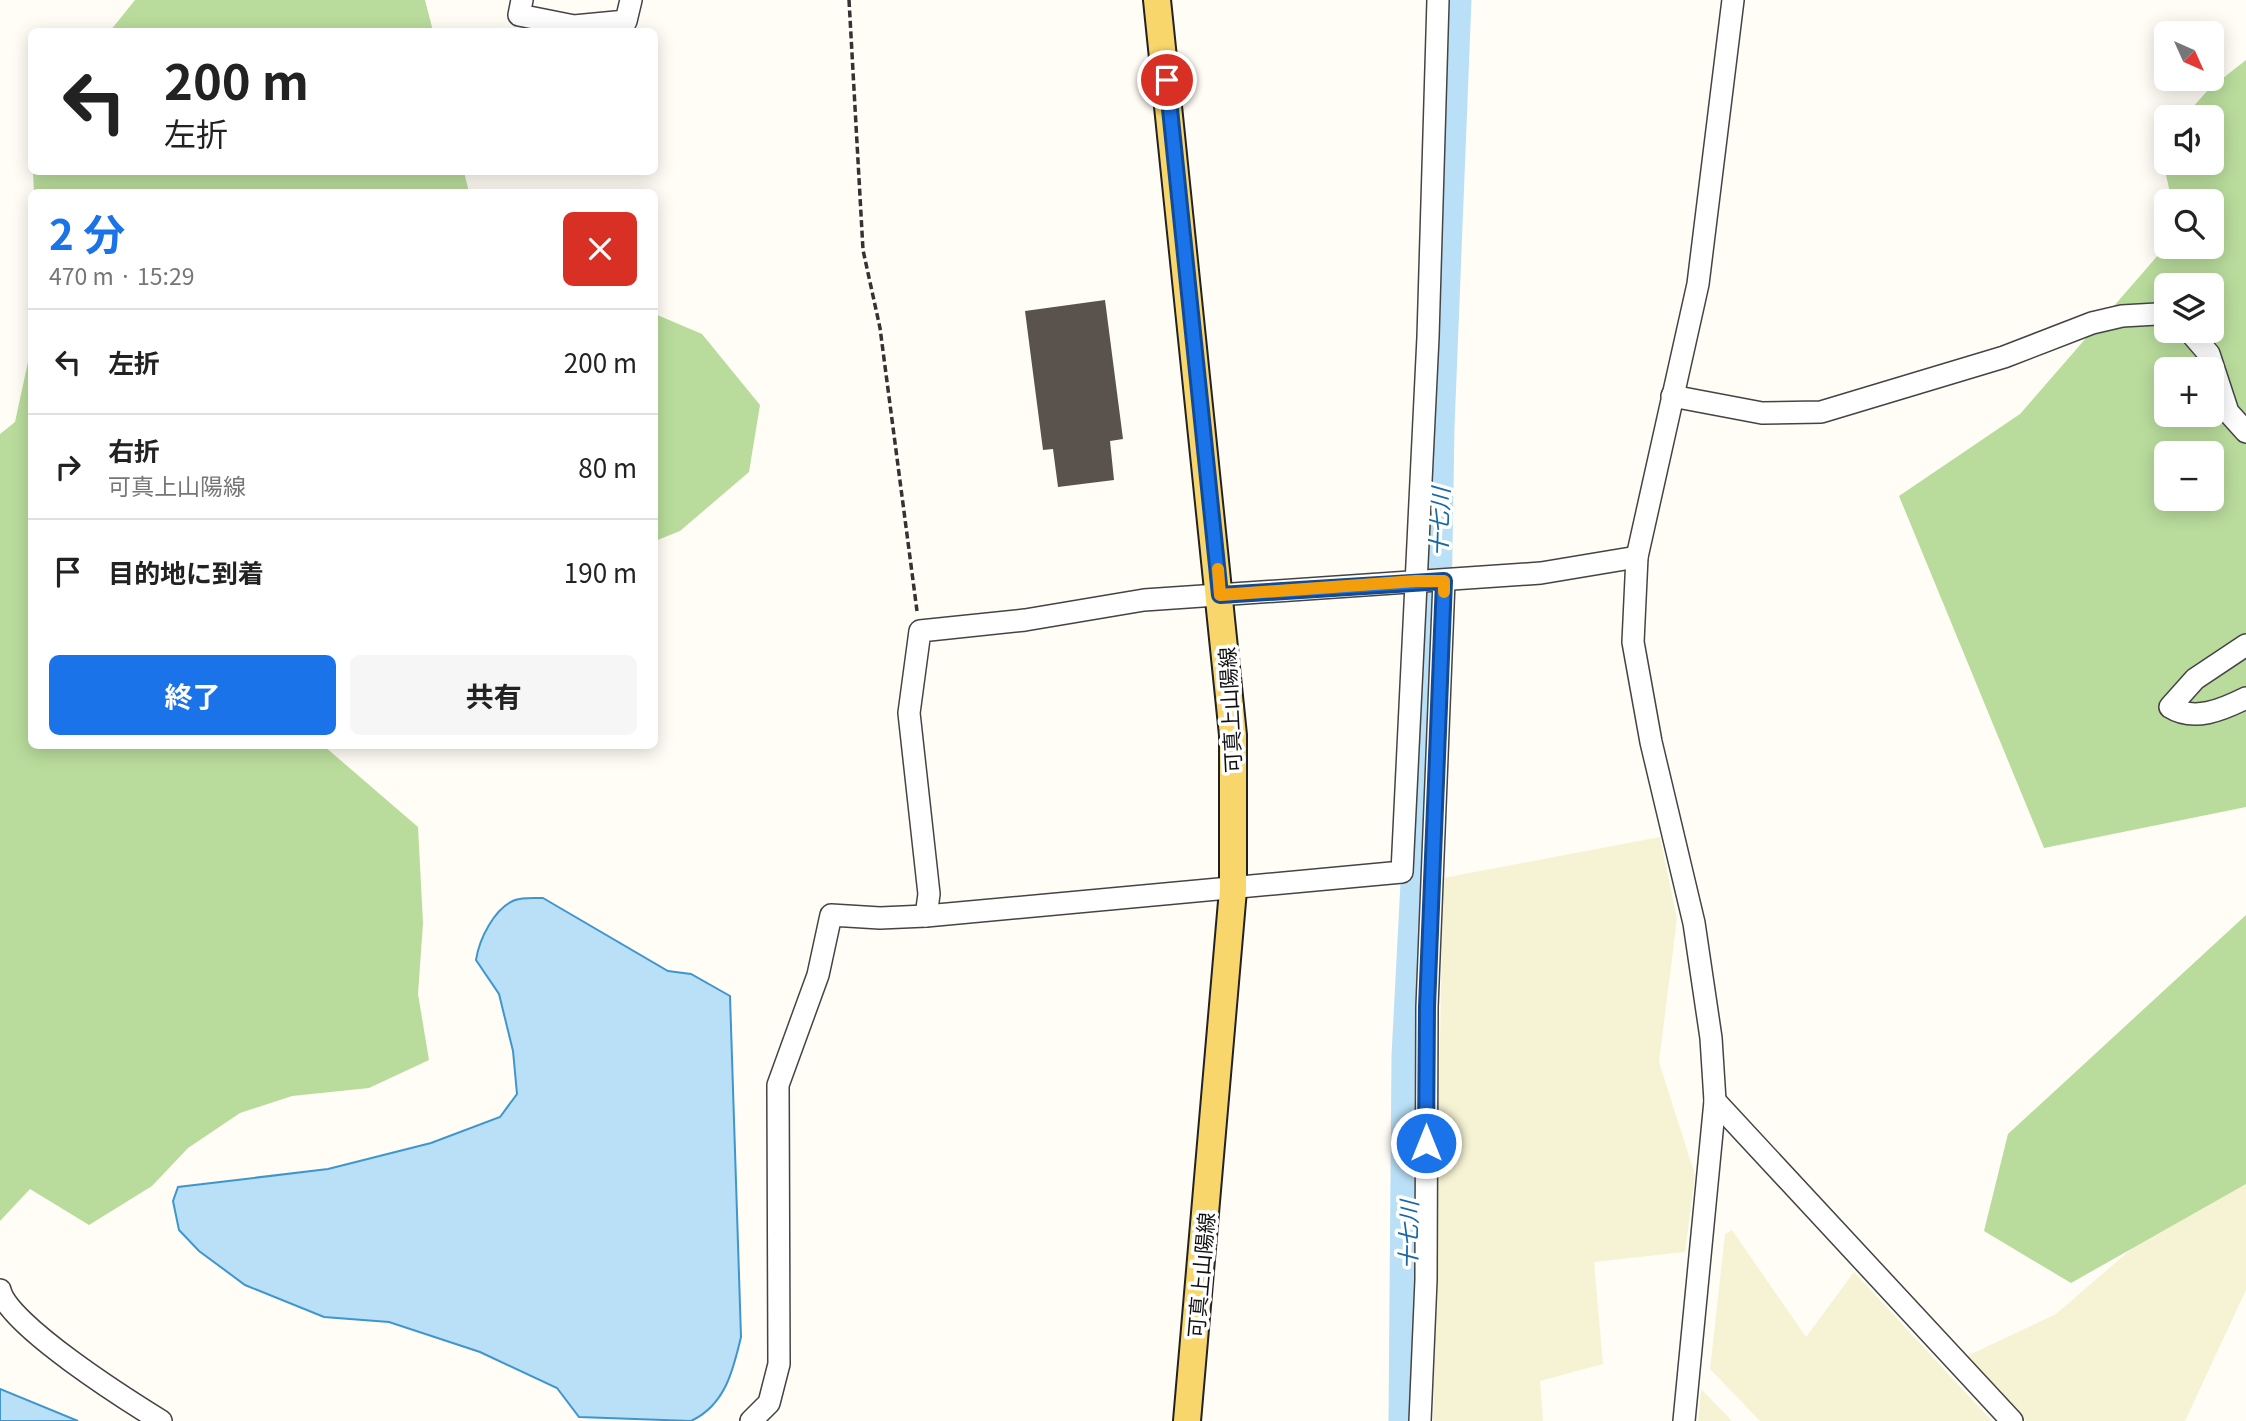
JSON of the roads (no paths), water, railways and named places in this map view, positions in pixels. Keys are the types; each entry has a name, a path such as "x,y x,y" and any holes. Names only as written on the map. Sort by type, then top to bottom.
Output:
{"main road":[{"name":"可真上山陽線","path":"1157,0 1233,735 1233,890 1187,1421"}],"street":[{"path":"522,0 519,15 574,26 626,21 631,0"},
{"path":"751,1421 769,1403 779,1364 778,1084 818,975 831,915 880,918 926,916 1233,890 1402,872 1429,324 1438,0"},
{"path":"1684,1421 1714,1101 1711,1038 1694,923 1651,742 1633,642 1637,557 1698,284 1733,0"},
{"path":"1672,396 1762,413 1821,412 2004,357 2092,323 2122,316 2154,314"},
{"path":"2199,343 2209,354 2228,412 2246,432"},
{"path":"926,916 929,894 909,713 920,631 1025,620 1144,600 1541,573 1637,557"},
{"path":"1420,1421 1426,1280 1427,1007 1444,581"},
{"path":"2246,645 2195,679 2170,707 2180,713 2208,713 2246,698"},
{"path":"1714,1101 2012,1421"},
{"path":"0,1290 2,1300 69,1359 161,1421"}],"water":[{"path":"543,898 668,971 691,974 730,996 741,1337 726,1386 712,1406 691,1421 579,1417 557,1388 480,1352 389,1322 324,1317 245,1285 199,1251 179,1230 173,1201 178,1187 328,1169 431,1143 500,1117 517,1094 513,1051 499,994 476,960 484,934 500,910 518,899"},
{"path":"0,1389 78,1421 0,1421"}],"waterway":[{"name":"十七川","path":"1405,1421 1408,1056 1422,787 1435,609 1438,427 1455,0"}]}
